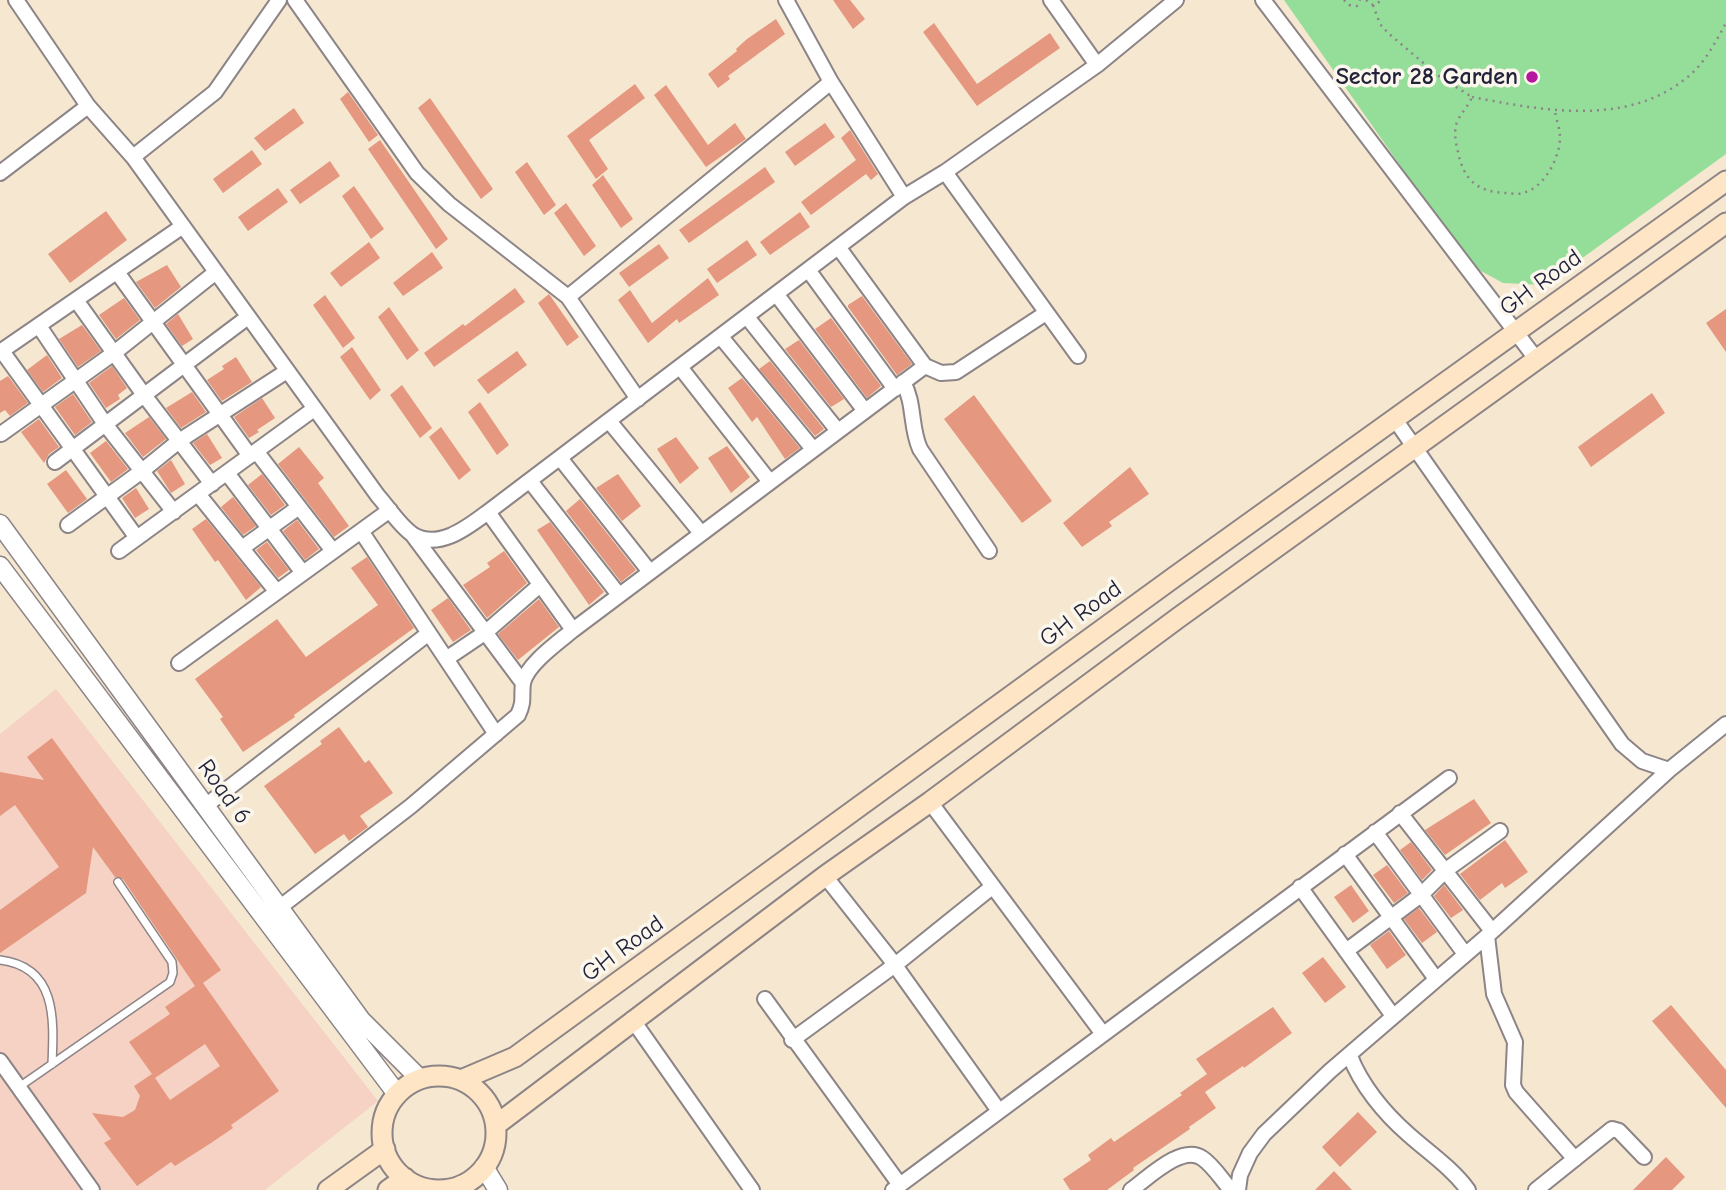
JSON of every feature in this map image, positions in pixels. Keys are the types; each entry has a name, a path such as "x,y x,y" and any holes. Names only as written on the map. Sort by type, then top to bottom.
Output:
{"main road":[{"name":"GH Road","path":"461,1080 515,1057 1394,418 1726,181"},
{"path":"496,1125 632,1019 825,876 1726,223"},
{"path":"434,1076 461,1080 477,1091 489,1106 496,1125 492,1154 484,1167 463,1188 422,1187 396,1170 384,1149 383,1120 388,1106 397,1094 421,1079 434,1076"},
{"path":"328,1190 384,1149"},
{"path":"388,1190 405,1178"}],"street":[{"path":"16,0 88,106 133,157 314,408 523,682"},
{"path":"133,157 215,92 279,0"},
{"path":"295,0 417,173 432,190 568,297 638,399"},
{"path":"786,0 831,82 904,197"},
{"path":"1051,0 1097,65"},
{"path":"412,534 431,540 461,531 904,197 945,172 1097,65 1176,0"},
{"path":"1263,0 1537,360"},
{"path":"568,297 831,82"},
{"path":"0,173 88,106"},
{"path":"945,172 1078,356"},
{"path":"137,538 1,352 183,226"},
{"path":"839,248 925,366 942,373 956,372 1046,313"},
{"path":"809,271 899,385 910,395 919,450 989,551"},
{"path":"117,272 219,415 299,507 333,551"},
{"path":"1,434 114,353 216,272"},
{"path":"777,295 865,411"},
{"path":"76,300 212,484"},
{"path":"55,462 248,317"},
{"path":"747,317 838,431"},
{"path":"39,326 105,424 174,512"},
{"path":"721,337 813,449"},
{"path":"278,908 411,806 518,715 524,702 523,682 529,669 573,630 925,366"},
{"path":"680,367 770,482"},
{"path":"68,525 179,441 287,371"},
{"path":"119,551 314,408"},
{"path":"1394,418 1622,744 1642,761 1669,770"},
{"path":"610,421 701,533"},
{"path":"561,458 650,572"},
{"path":"227,473 303,573"},
{"path":"530,481 619,595"},
{"path":"198,494 277,592"},
{"path":"242,548 299,507"},
{"path":"179,663 390,510"},
{"path":"488,512 573,630"},
{"name":"Road 6","path":"0,524 361,1020 421,1079"},
{"path":"361,531 496,734"},
{"name":"Road 6","path":"0,566 397,1094"},
{"path":"446,659 486,632 540,585"},
{"path":"204,807 429,633"},
{"path":"1238,1190 1240,1175 1250,1153 1265,1134 1330,1071 1490,933 1669,770 1726,724"},
{"path":"765,999 897,1188 1449,778"},
{"path":"930,802 1103,1034"},
{"path":"1400,813 1446,870 1490,933 1494,994 1515,1042 1513,1085 1516,1092 1575,1159"},
{"path":"1346,951 1421,895 1446,870 1500,831"},
{"path":"1375,832 1465,954"},
{"path":"1345,854 1436,979"},
{"path":"825,876 895,965 999,1111"},
{"path":"792,1040 895,965 992,887"},
{"path":"1300,887 1393,1016"},
{"path":"632,1019 752,1190"},
{"path":"1350,1056 1361,1078 1381,1105 1406,1133 1437,1158 1468,1190"},
{"path":"0,1061 5,1077 19,1087 92,1190"},
{"path":"1536,1190 1615,1129 1644,1157"},
{"path":"1131,1190 1180,1155 1192,1153 1203,1158 1231,1190"},
{"path":"484,1167 498,1190"}],"lane":[{"path":"19,1087 170,982 173,973 172,961 118,882"},
{"path":"0,960 14,961 27,968 38,978 44,989 53,1017 52,1064"}],"path":[{"path":"1344,0 1349,5 1357,6 1360,0"},
{"path":"1366,0 1373,5 1380,24 1388,33 1440,77 1472,97 1555,111 1594,110 1634,104 1656,96 1685,79 1709,54 1726,23"},
{"path":"1373,5 1382,0"},
{"path":"1472,97 1468,108 1456,124 1458,151 1468,177 1480,189 1492,192 1522,194 1537,186 1551,168 1560,136 1555,111"}],"shaded area":[{"path":"56,689 378,1101 265,1190 0,1190 0,734"}],"green space":[{"name":"Sector 28 Garden","path":"1284,0 1726,0 1726,154 1545,285 1503,283 1470,265"}],"building":[{"path":"833,0 850,0 865,19 853,29"},
{"path":"776,19 785,34 728,76 730,79 718,88 708,74 737,51 747,39"},
{"path":"934,23 977,84 1050,33 1060,48 977,106 923,32"},
{"path":"635,84 645,98 589,140 608,169 596,179 567,136"},
{"path":"666,85 708,145 735,123 746,139 706,167 654,95"},
{"path":"348,92 378,135 369,142 340,99"},
{"path":"430,98 493,189 481,199 418,108"},
{"path":"294,108 304,123 265,151 254,138"},
{"path":"825,123 835,137 795,166 785,152"},
{"path":"850,130 878,174 871,180 866,174 811,215 801,202 856,160 841,138"},
{"path":"380,140 448,239 436,249 368,149"},
{"path":"252,150 262,164 223,193 213,179"},
{"path":"330,161 340,176 300,204 290,190"},
{"path":"527,162 556,205 544,215 515,172"},
{"path":"765,167 775,182 689,243 679,230"},
{"path":"603,175 633,219 621,228 592,185"},
{"path":"354,186 384,229 371,239 342,196"},
{"path":"278,188 288,202 248,231 238,217"},
{"path":"566,203 596,246 584,256 554,213"},
{"path":"106,211 127,240 70,283 48,254"},
{"path":"800,212 810,227 770,255 760,242"},
{"path":"747,240 757,255 717,283 707,269"},
{"path":"369,242 380,258 341,287 330,273"},
{"path":"659,244 669,258 629,287 619,273"},
{"path":"432,252 443,268 403,296 393,283"},
{"path":"167,265 181,287 155,308 136,282"},
{"path":"708,278 719,295 679,323 677,319 648,343 618,300 630,290 652,323"},
{"path":"515,288 525,302 434,367 424,353"},
{"path":"549,294 579,337 567,346 538,303"},
{"path":"325,295 355,338 343,348 313,305"},
{"path":"862,296 912,364 897,375 848,307"},
{"path":"124,298 140,320 116,339 99,315"},
{"path":"389,307 419,350 407,360 378,317"},
{"path":"1726,309 1726,352 1706,323"},
{"path":"178,314 193,339 182,346 166,324"},
{"path":"831,318 881,386 867,398 815,329"},
{"path":"82,325 101,351 78,367 59,339"},
{"path":"799,340 844,399 831,407 785,349"},
{"path":"352,347 381,390 370,400 340,357"},
{"path":"517,351 527,365 488,394 477,380"},
{"path":"47,355 62,378 43,392 27,370"},
{"path":"236,357 252,382 222,401 207,380"},
{"path":"770,361 824,429 815,436 759,369"},
{"path":"112,366 127,388 118,395 120,399 106,408 89,383"},
{"path":"8,376 28,403 10,416 5,410 0,413 0,381"},
{"path":"742,378 800,448 785,459 757,417 752,422 728,388"},
{"path":"402,385 432,428 420,438 390,395"},
{"path":"192,392 206,412 181,428 166,408"},
{"path":"1652,393 1665,413 1591,467 1578,447"},
{"path":"73,394 92,422 75,435 55,407"},
{"path":"974,395 1052,501 1022,523 944,419"},
{"path":"262,398 275,418 249,438 234,417"},
{"path":"480,402 509,445 497,455 468,412"},
{"path":"149,417 166,439 143,457 125,433"},
{"path":"39,419 59,447 49,454 44,463 21,432"},
{"path":"441,427 471,470 459,480 429,437"},
{"path":"207,434 222,458 210,465 193,443"},
{"path":"676,437 699,468 680,484 657,449"},
{"path":"106,441 128,469 111,482 90,453"},
{"path":"727,446 750,477 731,493 708,458"},
{"path":"299,447 324,478 318,483 349,526 334,537 278,464"},
{"path":"171,460 185,484 171,493 157,471"},
{"path":"1130,467 1149,494 1109,522 1112,526 1082,547 1063,523"},
{"path":"66,470 87,499 68,513 47,484"},
{"path":"262,474 285,505 271,515 248,485"},
{"path":"618,474 641,506 622,521 596,488"},
{"path":"136,488 149,509 135,518 122,498"},
{"path":"233,497 256,526 243,535 221,507"},
{"path":"580,499 636,570 621,582 566,511"},
{"path":"206,519 261,587 246,600 192,529"},
{"path":"297,520 319,549 305,560 283,531"},
{"path":"550,522 604,592 589,605 537,530"},
{"path":"267,542 289,570 278,578 256,550"},
{"path":"504,551 527,583 487,618 463,585 490,567 487,563"},
{"path":"367,557 414,628 294,715 295,717 243,752 220,719 223,717 195,679 277,619 306,657 378,605 351,568"},
{"path":"448,598 471,630 453,642 431,610"},
{"path":"539,599 559,627 518,660 498,634"},
{"path":"339,727 365,763 369,760 393,793 360,816 368,827 349,841 344,834 315,854 264,786 322,744 320,741"},
{"path":"52,738 221,970 203,983 279,1091 231,1125 233,1128 211,1143 175,1166 171,1162 137,1186 104,1143 111,1139 92,1113 123,1117 135,1110 140,1096 134,1086 152,1074 129,1042 170,1014 165,1007 195,986 123,879 115,877 93,847 86,893 0,953 0,910 59,867 15,805 0,816 0,772 44,780 27,757","holes":["205,1044 220,1066 170,1100 155,1078"]},
{"path":"1474,799 1491,823 1445,855 1425,830"},
{"path":"1505,840 1528,872 1505,888 1502,883 1480,900 1460,874"},
{"path":"1411,842 1432,870 1422,880 1400,850"},
{"path":"1387,865 1408,893 1394,903 1373,875"},
{"path":"1351,885 1369,911 1353,923 1334,897"},
{"path":"1444,885 1463,910 1451,918 1434,896"},
{"path":"1419,908 1437,932 1422,943 1404,919"},
{"path":"1389,931 1406,955 1387,969 1370,945"},
{"path":"1323,957 1346,987 1325,1003 1302,973"},
{"path":"1671,1005 1726,1070 1726,1108 1652,1021"},
{"path":"1273,1007 1292,1033 1205,1092 1216,1108 1107,1190 1070,1190 1063,1179 1091,1160 1088,1155 1111,1138 1114,1142 1182,1095 1180,1093 1207,1074 1196,1059"},
{"path":"1358,1112 1377,1132 1340,1167 1322,1147"},
{"path":"1666,1157 1685,1177 1672,1190 1633,1190"},
{"path":"1334,1171 1352,1190 1315,1190"}],"place":[{"name":"Sector 28 Garden","path":"1532,77"}]}
